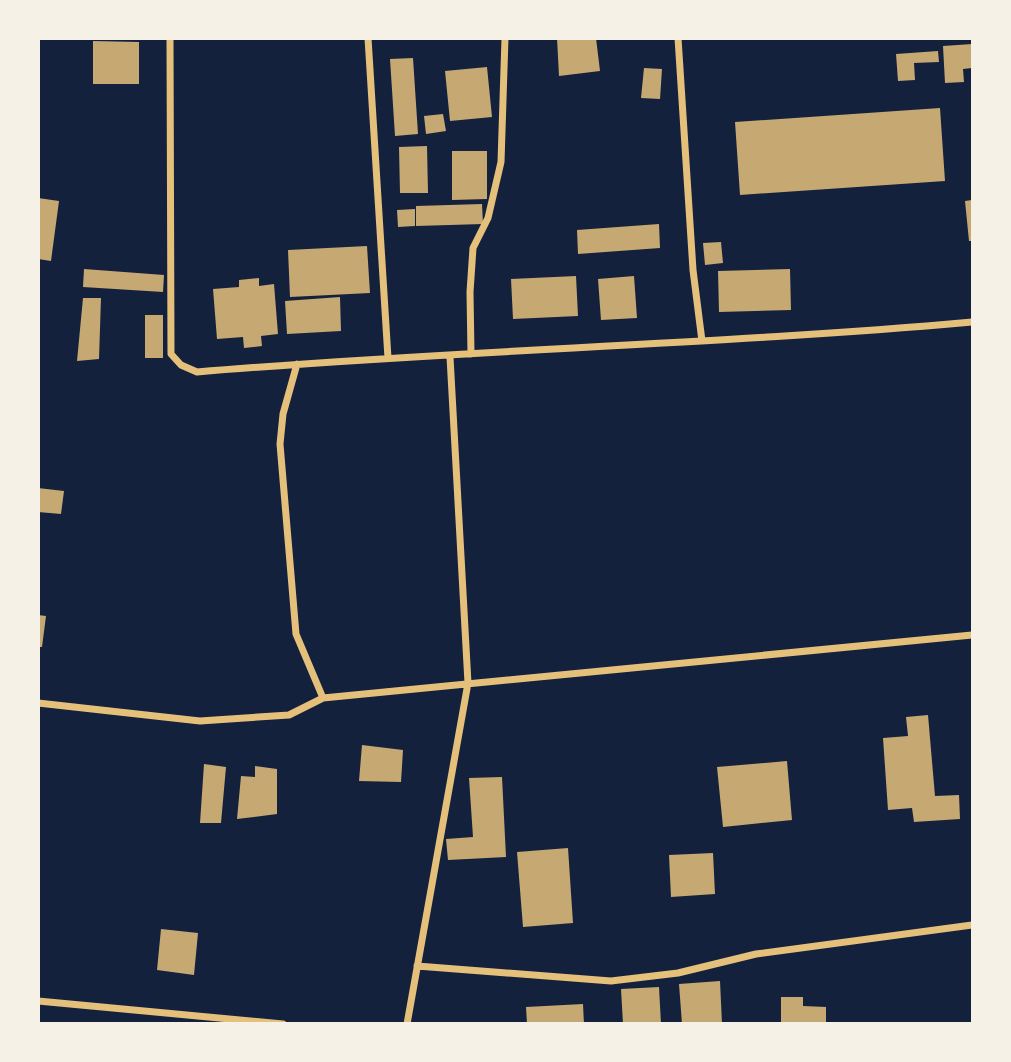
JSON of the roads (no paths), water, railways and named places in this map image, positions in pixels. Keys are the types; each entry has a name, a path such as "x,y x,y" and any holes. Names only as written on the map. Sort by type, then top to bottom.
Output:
{"street":[{"path":"170,38 171,354 181,365 197,372 972,322"},
{"path":"368,38 388,358"},
{"path":"471,354 473,248 488,218 501,162 505,38"},
{"path":"678,38 693,270 702,341"},
{"path":"407,1024 468,683 450,357"},
{"path":"297,364 283,414 280,444 296,634 323,698"},
{"path":"38,703 201,721 289,715 323,698 972,635"},
{"path":"417,966 611,981 678,973 756,954 972,925"},
{"path":"38,1001 283,1024"}]}
